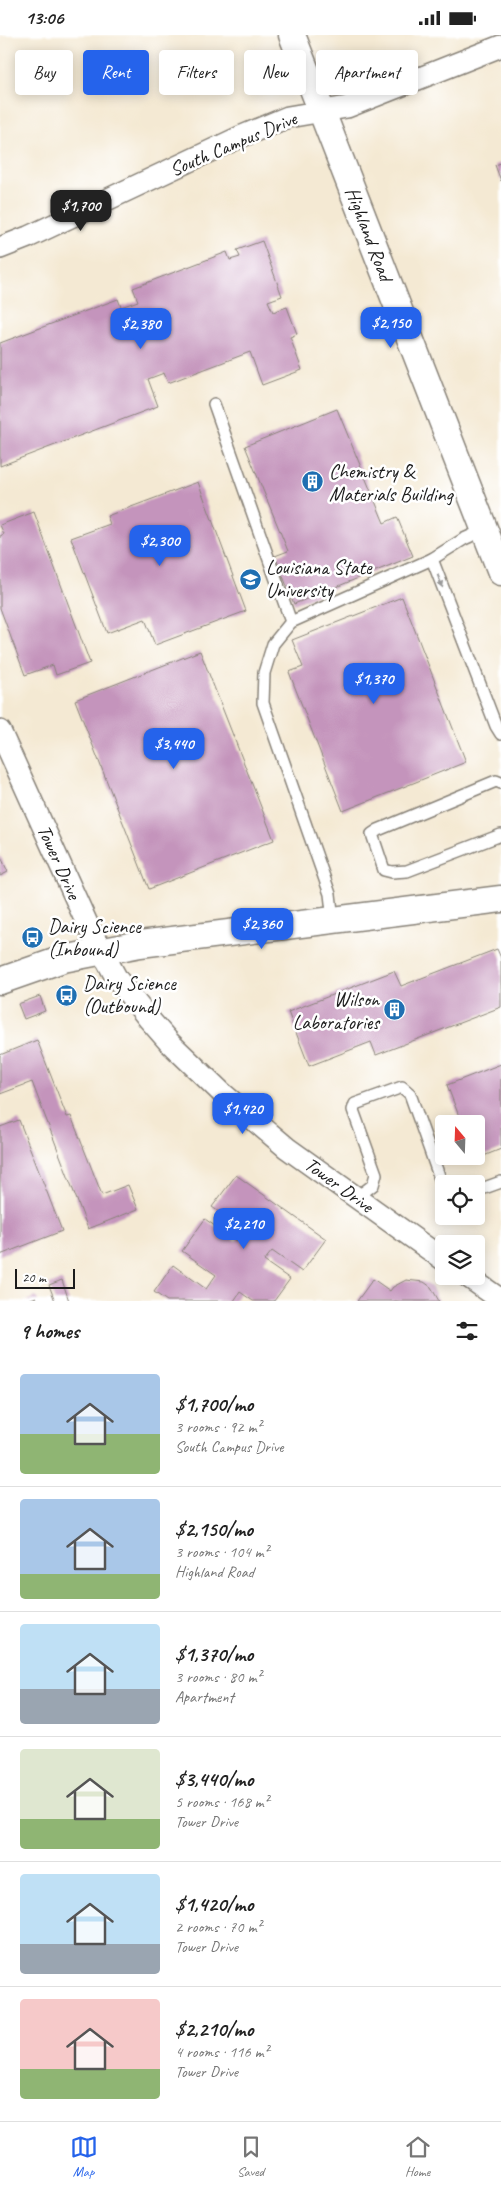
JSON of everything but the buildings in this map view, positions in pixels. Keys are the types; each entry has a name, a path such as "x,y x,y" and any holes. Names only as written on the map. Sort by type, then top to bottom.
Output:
{"street":[{"name":"Highland Road","path":"292,35 501,572"},
{"name":"South Campus Drive","path":"0,248 28,237 240,137 288,117 347,107 501,46"},
{"name":"Tower Drive","path":"0,731 86,921 116,979 168,1042 222,1093 287,1148 435,1254"},
{"path":"0,981 63,959 102,951 176,939 501,899"},
{"path":"480,1285 501,1300"}],"lane":[{"path":"214,404 291,622"},
{"path":"333,920 330,894 263,703 264,673 273,644 291,622 432,559 464,539 484,530"},
{"path":"432,559 496,726 501,734"},
{"path":"501,783 496,781 372,834 384,870 392,872 408,871 501,835"},
{"path":"356,1197 372,1185 376,1174 353,1110 355,1105 402,1087 410,1094 439,1175"},
{"path":"485,1188 501,1182"}],"place":[{"name":"Chemistry & Materials Building","path":"313,482"},
{"name":"Louisiana State University","path":"250,579"},
{"name":"Dairy Science (Inbound)","path":"32,938"},
{"name":"Dairy Science (Outbound)","path":"67,995"},
{"name":"Wilson Laboratories","path":"395,1010"}]}
